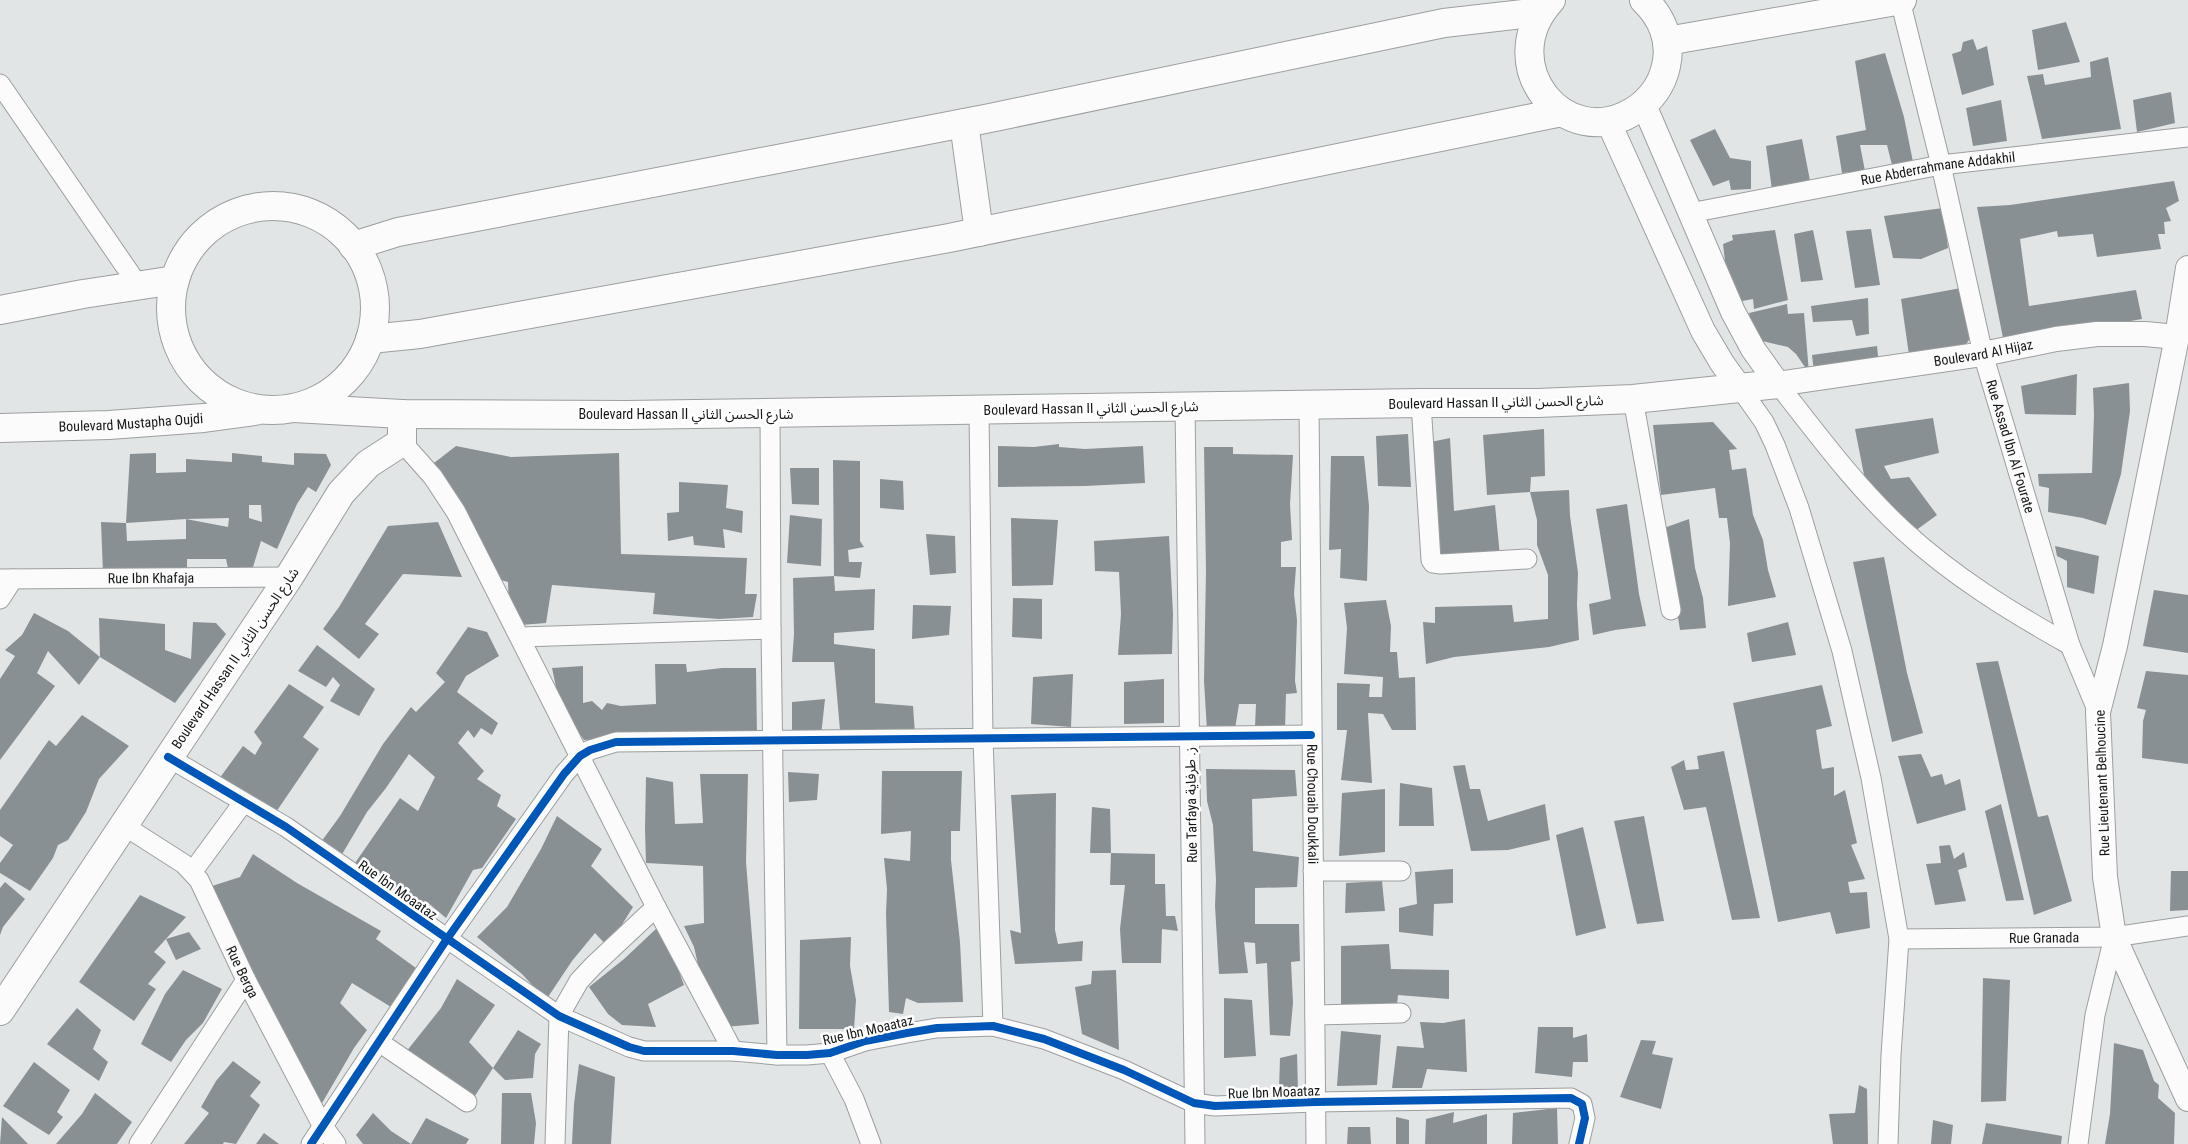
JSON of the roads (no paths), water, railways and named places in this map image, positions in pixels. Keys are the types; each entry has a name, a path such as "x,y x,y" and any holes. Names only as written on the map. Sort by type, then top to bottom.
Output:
{"main road":[{"path":"1546,6 1532,29 1528,48 1530,67 1536,85 1548,100 1562,112 1584,121 1608,121 1627,116 1644,105 1655,92 1664,76 1668,58 1667,41 1662,24 1652,8 1644,0"},
{"path":"1667,41 1901,0"},
{"path":"353,246 398,232 964,123 1444,23 1546,6"},
{"path":"370,339 420,334 979,232 1562,112"},
{"path":"964,123 979,232"},
{"path":"262,410 241,405 220,396 188,366 178,346 172,324 171,302 175,280 184,259 196,241 213,226 232,214 254,208 276,206 298,210 319,217 338,230 353,246 364,262 371,281 374,300 374,320 370,339 354,371 327,395 311,403 294,408"},
{"path":"0,310 175,280"},
{"name":"Boulevard Hassan II شارع الحسن الثاني","path":"294,408 402,414 770,414 1185,406 1538,403 1633,399 1778,384"},
{"name":"Boulevard Mustapha Oujdi","path":"0,428 157,422 294,408"},
{"path":"402,414 402,442"},
{"name":"Boulevard Hassan II شارع الحسن الثاني","path":"0,1011 289,577 341,493 368,464 402,442"}],"street":[{"name":"Rue Assad Ibn Al Fourate","path":"1901,0 1941,165 1983,354 2070,645 2098,712"},
{"path":"0,84 138,285"},
{"path":"1644,105 1733,312 1753,349 1841,465 1905,531 1940,561 1977,589 2070,645"},
{"path":"1608,121 1703,332 1722,363 1764,422 1775,445 1799,508 1829,604 1871,778 1899,939 1891,1055 1888,1144"},
{"name":"Rue Abderrahmane Addakhil","path":"1690,213 1941,165 2188,136"},
{"name":"Rue Lieutenant Belhoucine","path":"2188,268 2183,337 2115,646 2098,712 2105,877 2114,936 2188,1099"},
{"name":"Boulevard Al Hijaz","path":"1778,384 1983,354 2056,339 2097,334 2145,334 2183,337"},
{"path":"1633,399 1671,610"},
{"path":"1421,403 1431,560 1433,563 1527,559"},
{"name":"Rue Chouaib Doukkali","path":"1309,405 1316,1144"},
{"name":"Rue Tarfaya ز. طرفاية","path":"1185,406 1191,737 1195,1144"},
{"path":"979,409 984,738 993,1026"},
{"path":"770,414 777,1055"},
{"path":"402,442 433,477 456,512 521,637 656,908 734,1051"},
{"name":"Rue Ibn Khafaja","path":"0,599 6,579 289,577"},
{"path":"521,637 771,629"},
{"path":"311,1144 447,939 564,774 580,756 601,745 616,742 1191,737 1311,734"},
{"name":"Rue Ibn Moaataz","path":"168,757 243,804 286,828 559,1016 629,1047 644,1051 734,1051 777,1055 830,1053 907,1032 936,1028 993,1026 1044,1039 1124,1070 1194,1103 1215,1106 1316,1102 1571,1098 1582,1104 1586,1118 1580,1144"},
{"path":"192,871 243,804"},
{"name":"Rue Berga","path":"123,825 192,871 205,891 246,980 322,1125 336,1144"},
{"path":"1313,871 1401,871"},
{"path":"555,1144 559,1016 579,981 656,908"},
{"name":"Rue Granada","path":"1899,939 2114,936 2188,926"},
{"path":"2078,1144 2095,1015 2114,936"},
{"path":"139,1144 246,980"},
{"path":"1314,1015 1401,1013"},
{"path":"379,1042 467,1102"},
{"path":"830,1053 854,1099 871,1144"}]}
